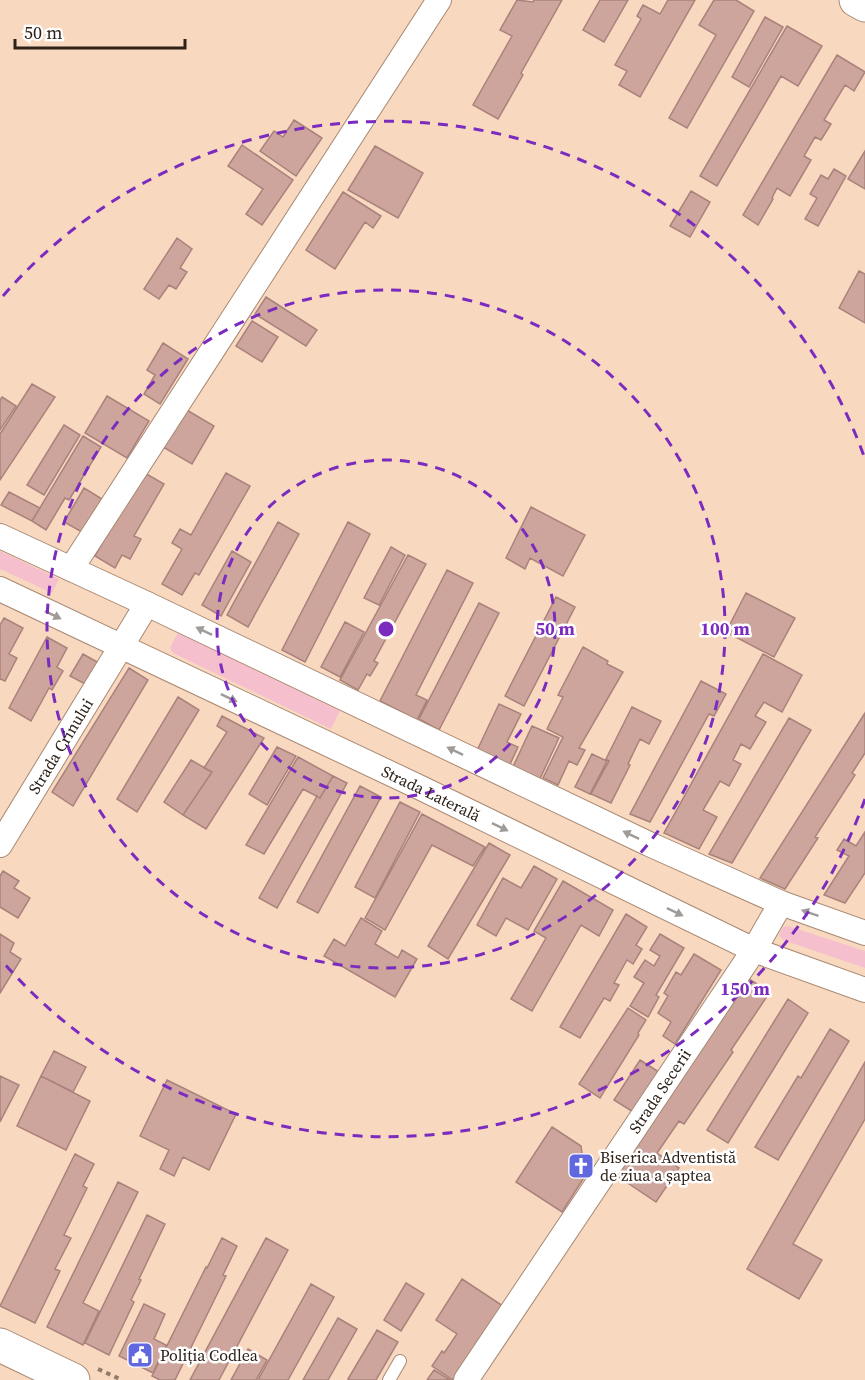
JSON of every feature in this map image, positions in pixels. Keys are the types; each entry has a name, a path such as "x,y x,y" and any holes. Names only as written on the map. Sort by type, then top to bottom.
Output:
{"main road":[{"path":"856,0 865,5"},
{"path":"0,1345 73,1380"}],"street":[{"path":"71,569 439,0"},
{"path":"0,536 649,844 781,903 865,933"},
{"name":"Strada Laterală","path":"0,589 421,788 754,950 865,990"},
{"name":"Strada Crinului","path":"0,845 147,604"},
{"name":"Strada Secerii","path":"466,1380 754,950 781,903"}],"lane":[{"path":"389,1380 400,1361"}],"shaded area":[{"path":"0,551 59,579 52,593 0,569"},
{"path":"182,633 340,711 331,729 173,653 170,648 177,634"},
{"path":"788,926 865,951 865,968 783,940 779,935 783,927"}],"building":[{"path":"517,0 533,2 534,0 562,0 498,119 473,105 512,36 500,30"},
{"path":"600,0 628,0 604,42 583,30"},
{"path":"668,0 695,0 640,97 619,85 627,71 615,65 641,19 637,16 643,5 660,14"},
{"path":"714,0 736,0 754,11 687,128 669,118 716,35 699,25"},
{"path":"765,17 783,27 749,87 732,77"},
{"path":"787,26 822,46 798,86 781,76 717,186 700,176"},
{"path":"837,55 865,72 854,91 845,85 824,120 831,124 821,140 815,137 804,156 811,160 790,196 777,188 758,225 743,215"},
{"path":"294,120 322,138 296,176 260,151 274,131 283,137"},
{"path":"242,145 293,180 262,225 246,214 263,189 228,166"},
{"path":"375,146 423,173 398,218 348,190"},
{"path":"865,151 865,189 848,179"},
{"path":"834,169 846,176 818,226 805,219 817,198 810,194 821,175 828,179"},
{"path":"691,191 710,202 690,237 670,226"},
{"path":"343,192 381,216 373,228 365,222 335,269 306,250"},
{"path":"177,238 192,249 180,268 187,272 176,289 169,285 159,299 144,289"},
{"path":"859,271 865,274 865,323 839,308"},
{"path":"266,297 317,330 306,346 255,314"},
{"path":"252,321 278,337 262,362 236,346"},
{"path":"163,343 188,359 160,404 144,394 155,375 147,370"},
{"path":"32,384 55,397 0,480 0,434"},
{"path":"107,396 149,421 127,458 85,433"},
{"path":"2,397 16,406 0,430 0,400"},
{"path":"185,409 214,426 192,464 163,447"},
{"path":"64,425 80,435 44,495 27,485"},
{"path":"83,436 101,447 69,500 65,498 46,530 32,521"},
{"path":"143,472 164,484 134,536 141,539 130,559 122,555 115,568 95,556"},
{"path":"226,473 250,486 199,575 195,573 182,595 162,584 182,549 172,543 180,529 191,535"},
{"path":"84,488 102,499 82,532 64,522"},
{"path":"9,492 40,508 32,521 1,505"},
{"path":"531,507 585,535 563,576 530,558 525,569 506,558"},
{"path":"278,522 299,534 248,627 227,615"},
{"path":"348,522 370,534 305,662 282,650"},
{"path":"391,547 405,555 379,605 364,598"},
{"path":"232,551 251,562 221,616 202,605"},
{"path":"408,555 426,564 374,661 378,663 370,676 367,674 358,690 340,680"},
{"path":"447,570 473,583 416,695 427,700 417,720 380,701"},
{"path":"746,593 795,618 774,657 726,632"},
{"path":"556,597 575,607 524,706 505,696"},
{"path":"479,603 499,613 439,730 419,719"},
{"path":"4,618 23,628 9,654 17,658 5,681 0,679 0,625"},
{"path":"345,622 364,632 340,677 321,667"},
{"path":"47,637 67,648 57,667 63,671 52,690 49,688 31,721 9,708"},
{"path":"583,647 623,672 579,748 585,750 577,765 569,761 558,785 543,778 563,737 547,729 563,697 558,695"},
{"path":"83,654 99,663 87,685 70,676"},
{"path":"763,654 802,675 782,712 764,702 755,716 766,722 750,749 741,744 733,760 741,764 729,786 720,781 703,810 717,817 699,849 664,833"},
{"path":"129,668 148,680 73,806 52,792"},
{"path":"701,681 726,694 714,716 709,714 650,822 630,814"},
{"path":"178,697 199,710 137,812 117,799"},
{"path":"499,704 521,714 507,742 518,747 506,773 474,757"},
{"path":"632,707 661,721 649,744 640,739 611,803 591,794 609,761 606,759"},
{"path":"865,713 865,753 852,773 855,775 815,837 818,838 785,889 760,878"},
{"path":"222,716 264,738 206,829 183,815 212,772 204,768 227,732 217,726"},
{"path":"789,718 811,730 732,863 709,854"},
{"path":"532,726 559,738 538,783 511,771"},
{"path":"277,747 296,756 267,805 249,794"},
{"path":"592,754 607,761 590,794 575,787"},
{"path":"298,757 333,776 320,798 303,789 264,854 246,845"},
{"path":"191,760 212,772 183,815 164,802"},
{"path":"333,776 347,783 277,908 259,898 317,796 320,798"},
{"path":"360,786 381,797 318,913 297,902"},
{"path":"400,802 420,812 375,898 355,887"},
{"path":"422,814 485,847 473,866 432,845 385,930 365,918"},
{"path":"865,832 865,873 845,903 824,895 849,856 837,850 844,839 856,846"},
{"path":"489,843 510,855 448,959 428,946"},
{"path":"534,866 557,879 528,930 506,918 496,936 477,925 503,878 521,888"},
{"path":"3,871 19,881 14,888 30,898 18,918 0,907 0,876"},
{"path":"563,881 613,910 599,936 581,925 532,1011 511,999 546,938 534,931"},
{"path":"626,914 647,927 636,945 642,949 633,964 627,960 614,983 619,985 610,1001 604,998 580,1038 560,1027"},
{"path":"361,918 382,931 375,944 398,958 402,950 417,959 395,997 324,956 334,939 345,946"},
{"path":"0,934 14,943 10,952 21,959 0,993"},
{"path":"660,934 684,948 656,995 659,997 648,1017 630,1006 644,983 634,977 645,960 654,966 660,956 650,950"},
{"path":"694,954 721,970 675,1044 663,1036 671,1022 658,1013 668,996 664,993 676,972 681,975"},
{"path":"749,979 770,992 684,1124 679,1121 657,1153 679,1168 656,1202 616,1175"},
{"path":"788,999 808,1013 728,1143 707,1130"},
{"path":"628,1008 646,1020 600,1098 579,1084"},
{"path":"830,1029 849,1041 778,1160 755,1147 798,1076 801,1078"},
{"path":"54,1051 86,1067 73,1092 41,1076"},
{"path":"640,1060 659,1072 633,1112 614,1100"},
{"path":"865,1062 865,1119 793,1244 822,1260 799,1299 747,1269"},
{"path":"0,1076 19,1085 0,1122"},
{"path":"41,1076 90,1101 66,1150 17,1126"},
{"path":"167,1080 236,1114 209,1170 183,1157 174,1176 160,1169 169,1150 140,1136"},
{"path":"552,1127 581,1146 585,1176 562,1212 516,1182"},
{"path":"75,1154 94,1164 83,1186 87,1188 64,1235 71,1238 55,1269 60,1271 35,1323 0,1306"},
{"path":"118,1182 138,1192 83,1303 99,1311 83,1345 47,1327"},
{"path":"147,1215 165,1224 139,1279 141,1280 131,1300 134,1302 109,1355 85,1343"},
{"path":"222,1238 237,1246 223,1275 226,1276 175,1380 160,1380 152,1376"},
{"path":"266,1238 288,1250 219,1380 190,1380"},
{"path":"462,1279 506,1308 460,1380 453,1380 432,1366 457,1334 436,1320"},
{"path":"406,1283 424,1294 401,1331 384,1320"},
{"path":"311,1284 334,1297 288,1380 258,1380"},
{"path":"144,1304 165,1314 154,1339 166,1345 153,1373 119,1356"},
{"path":"338,1318 357,1329 328,1380 303,1380"},
{"path":"377,1330 398,1342 376,1380 348,1379"},
{"path":"248,1349 267,1360 256,1380 231,1380"},
{"path":"434,1370 450,1380 427,1380"}],"place":[{"name":"Biserica Adventistă de ziua a șaptea","path":"581,1166"},
{"name":"Poliția Codlea","path":"140,1355"}]}
